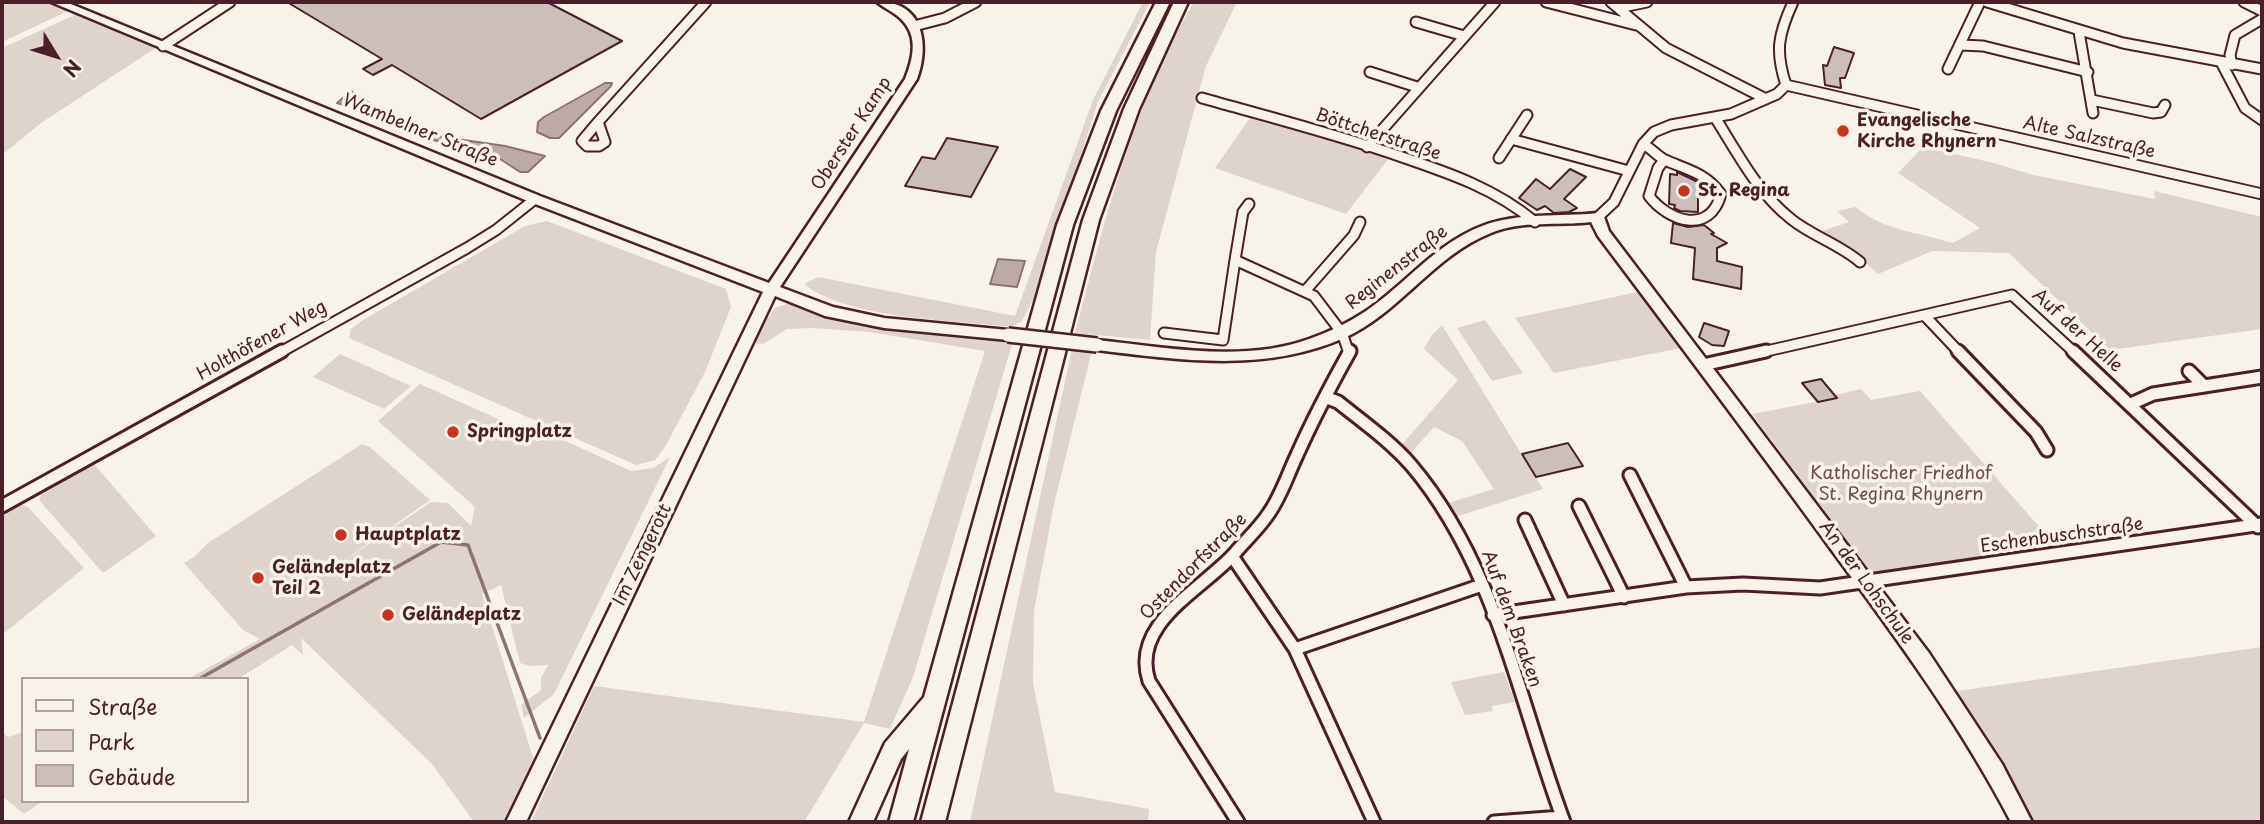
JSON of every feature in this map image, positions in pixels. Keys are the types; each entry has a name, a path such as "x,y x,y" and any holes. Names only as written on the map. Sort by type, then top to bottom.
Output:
{"highway":[{"path":"901,822 1073,200 1111,105 1137,48 1163,2"},
{"path":"933,822 1091,220 1110,159 1132,105 1156,48 1181,2"},
{"path":"861,822 893,751 935,699"}],"main road":[{"name":"Wambelner Straße","path":"57,2 535,199 772,289"},
{"path":"883,2 896,9 914,26"},
{"name":"Oberster Kamp","path":"772,289 911,79 920,49 914,26"},
{"name":"Reginenstraße","path":"772,289 849,317 884,323 1201,355 1238,356 1298,348 1342,333 1371,315 1430,263 1470,236 1501,224 1565,222 1598,217"},
{"name":"An der Lohschule","path":"1598,217 1598,225 1603,233 1922,659 1978,744 2022,822"},
{"name":"Im Zengerott","path":"516,822 772,289"}],"street":[{"path":"163,46 230,2"},
{"path":"598,122 706,2"},
{"path":"914,26 945,18 976,2"},
{"path":"1367,147 1417,87 1495,2"},
{"path":"1546,2 1636,25"},
{"path":"1615,5 1647,2"},
{"path":"1598,217 1614,202 1650,134 1662,128 1716,119 1766,99 1786,85 1779,63 1778,48 1781,30 1793,2"},
{"path":"1948,69 1980,2"},
{"path":"1987,2 2079,32 2262,69"},
{"path":"2244,2 2262,10"},
{"path":"1615,5 1636,25 1684,59 1766,99"},
{"path":"2262,19 2235,34 2227,64 2245,108 2262,120"},
{"path":"1416,22 1464,36"},
{"path":"2079,32 2093,113"},
{"path":"1961,45 1983,46 2088,72"},
{"path":"1370,72 1417,87"},
{"name":"Alte Salzstraße","path":"1786,85 2262,194"},
{"name":"Böttcherstraße","path":"1202,98 1367,147 1499,195 1521,207 1535,222"},
{"path":"2092,100 2153,113 2161,112 2165,105"},
{"path":"1499,158 1527,115"},
{"path":"1716,119 1782,212 1815,235 1852,254 1860,262"},
{"path":"1511,139 1629,171"},
{"path":"1643,144 1664,160 1693,167 1714,184 1721,199 1712,213 1703,219 1691,221 1673,217 1656,208 1649,195 1658,168 1664,160"},
{"name":"Holthöfener Weg","path":"2,506 467,248 535,199"},
{"path":"1164,333 1223,340 1243,212 1249,204"},
{"path":"1306,290 1354,235 1360,222"},
{"path":"1235,260 1306,290 1321,302 1342,333"},
{"name":"Auf der Helle","path":"1703,365 2012,295 2260,527"},
{"path":"1924,315 2036,432 2048,450"},
{"name":"Ostendorfstraße","path":"1238,822 1149,681 1145,668 1145,653 1150,636 1161,621 1232,556 1270,512 1350,351 1342,333"},
{"path":"2189,371 2204,386"},
{"path":"2131,404 2153,394 2262,377"},
{"name":"Auf dem Braken","path":"1325,397 1338,402 1410,464 1444,509 1482,584 1563,820"},
{"path":"1630,475 1686,587"},
{"path":"1579,506 1623,597"},
{"path":"1525,520 1564,605"},
{"name":"Eschenbuschstraße","path":"1493,615 1686,587 1743,584 1820,588 2260,527"},
{"path":"1232,556 1295,649 1374,822"},
{"path":"1295,649 1482,584"},
{"path":"1494,822 1563,820"}],"green space":[{"path":"2,2 45,2 68,11 2,42"},
{"path":"1143,2 1150,2 1098,102 1036,294 1022,321 1011,327 902,316 846,304 823,296 804,284 818,277 1015,316 1093,100"},
{"path":"1194,2 1237,2 1206,66 1156,252 1150,340 1075,333 1110,205 1137,121 1154,80"},
{"path":"77,14 157,47 41,123 2,155 2,48"},
{"path":"1252,115 1389,158 1346,214 1215,168"},
{"path":"1923,147 2033,175 2155,199 2154,191 2262,217 2262,329 2110,350 2009,253 1932,251 1878,274 1856,254 1819,232 1849,222 1837,211 1856,207 1889,226 1953,243 1980,228 1898,173"},
{"path":"547,221 726,289 731,307 705,372 665,447 655,460 636,465 349,338 351,329 363,320 525,226"},
{"path":"1638,292 1681,348 1554,373 1515,318"},
{"path":"790,303 854,323 1013,341 913,677 890,729 864,723 804,822 531,822 594,686 864,722 985,351 870,332 812,328 787,329 763,344 752,343 775,308"},
{"path":"1485,320 1523,373 1492,381 1457,328"},
{"path":"1442,325 1543,489 1455,517 1448,503 1494,489 1462,441 1434,427 1408,456 1399,448 1458,380 1424,349 1431,336"},
{"path":"1072,349 1097,350 1091,354 1054,504 1034,611 1033,683 1055,792 1149,809 1148,822 970,822"},
{"path":"340,354 411,386 384,409 313,377"},
{"path":"420,384 498,419 529,443 544,431 631,471 653,468 670,457 554,694 524,718 521,705 541,690 541,678 548,665 530,666 520,663 501,585 482,594 535,764 506,822 474,822 432,764 301,638 303,655 292,645 241,677 192,677 260,639 243,630 184,563 208,543 362,444 371,448 430,500 323,575 431,502 448,503 471,526 475,507 378,421"},
{"name":"Katholischer Friedhof St. Regina Rhynern","path":"1861,389 1871,400 1920,391 2057,547 1871,573 1752,414 1836,398 1835,395"},
{"path":"94,464 156,536 103,573 39,500 42,494"},
{"path":"21,504 28,507 84,568 2,635 2,515"},
{"path":"2262,647 2262,822 2029,822 2022,806 1951,692"},
{"path":"1504,672 1515,702 1492,706 1493,711 1465,715 1451,682"},
{"path":"2,732 8,737 21,733 21,803 40,803 24,814 2,796"}],"shaded area":[{"path":"605,83 612,83 559,138 550,138 537,132 538,122 544,117"},
{"path":"351,91 416,133 505,146 545,156 528,172 520,172 497,157 413,135 357,109 337,103"},
{"path":"998,259 1025,261 1017,287 990,284"}],"building":[{"path":"287,2 547,2 622,41 481,119 392,65 373,75 363,69 382,59"},
{"path":"1834,47 1854,53 1845,78 1840,78 1841,88 1825,85 1823,65 1827,66"},
{"path":"947,138 998,147 971,197 905,186 922,157 935,159"},
{"path":"1570,169 1586,177 1564,199 1577,208 1569,212 1554,213 1545,206 1537,210 1519,198 1536,179 1550,189"},
{"name":"St. Regina","path":"1677,172 1698,182 1698,212 1680,211 1674,208 1675,205 1669,204 1670,174 1677,175"},
{"path":"1673,223 1688,227 1704,225 1714,233 1711,234 1727,243 1717,248 1717,261 1742,267 1741,289 1693,279 1695,248 1671,243"},
{"path":"1704,323 1729,331 1724,346 1712,345 1699,337"},
{"path":"1821,379 1837,398 1818,402 1802,383"},
{"path":"1568,443 1583,466 1536,477 1522,454"}],"waterway":[{"path":"203,677 441,542 468,545 540,738"}],"place":[{"name":"Evangelische Kirche Rhynern","path":"1843,131"},
{"name":"St. Regina","path":"1684,191"},
{"name":"Springplatz","path":"453,432"},
{"name":"Hauptplatz","path":"341,535"},
{"name":"Geländeplatz Teil 2","path":"258,578"},
{"name":"Geländeplatz","path":"388,615"}]}
